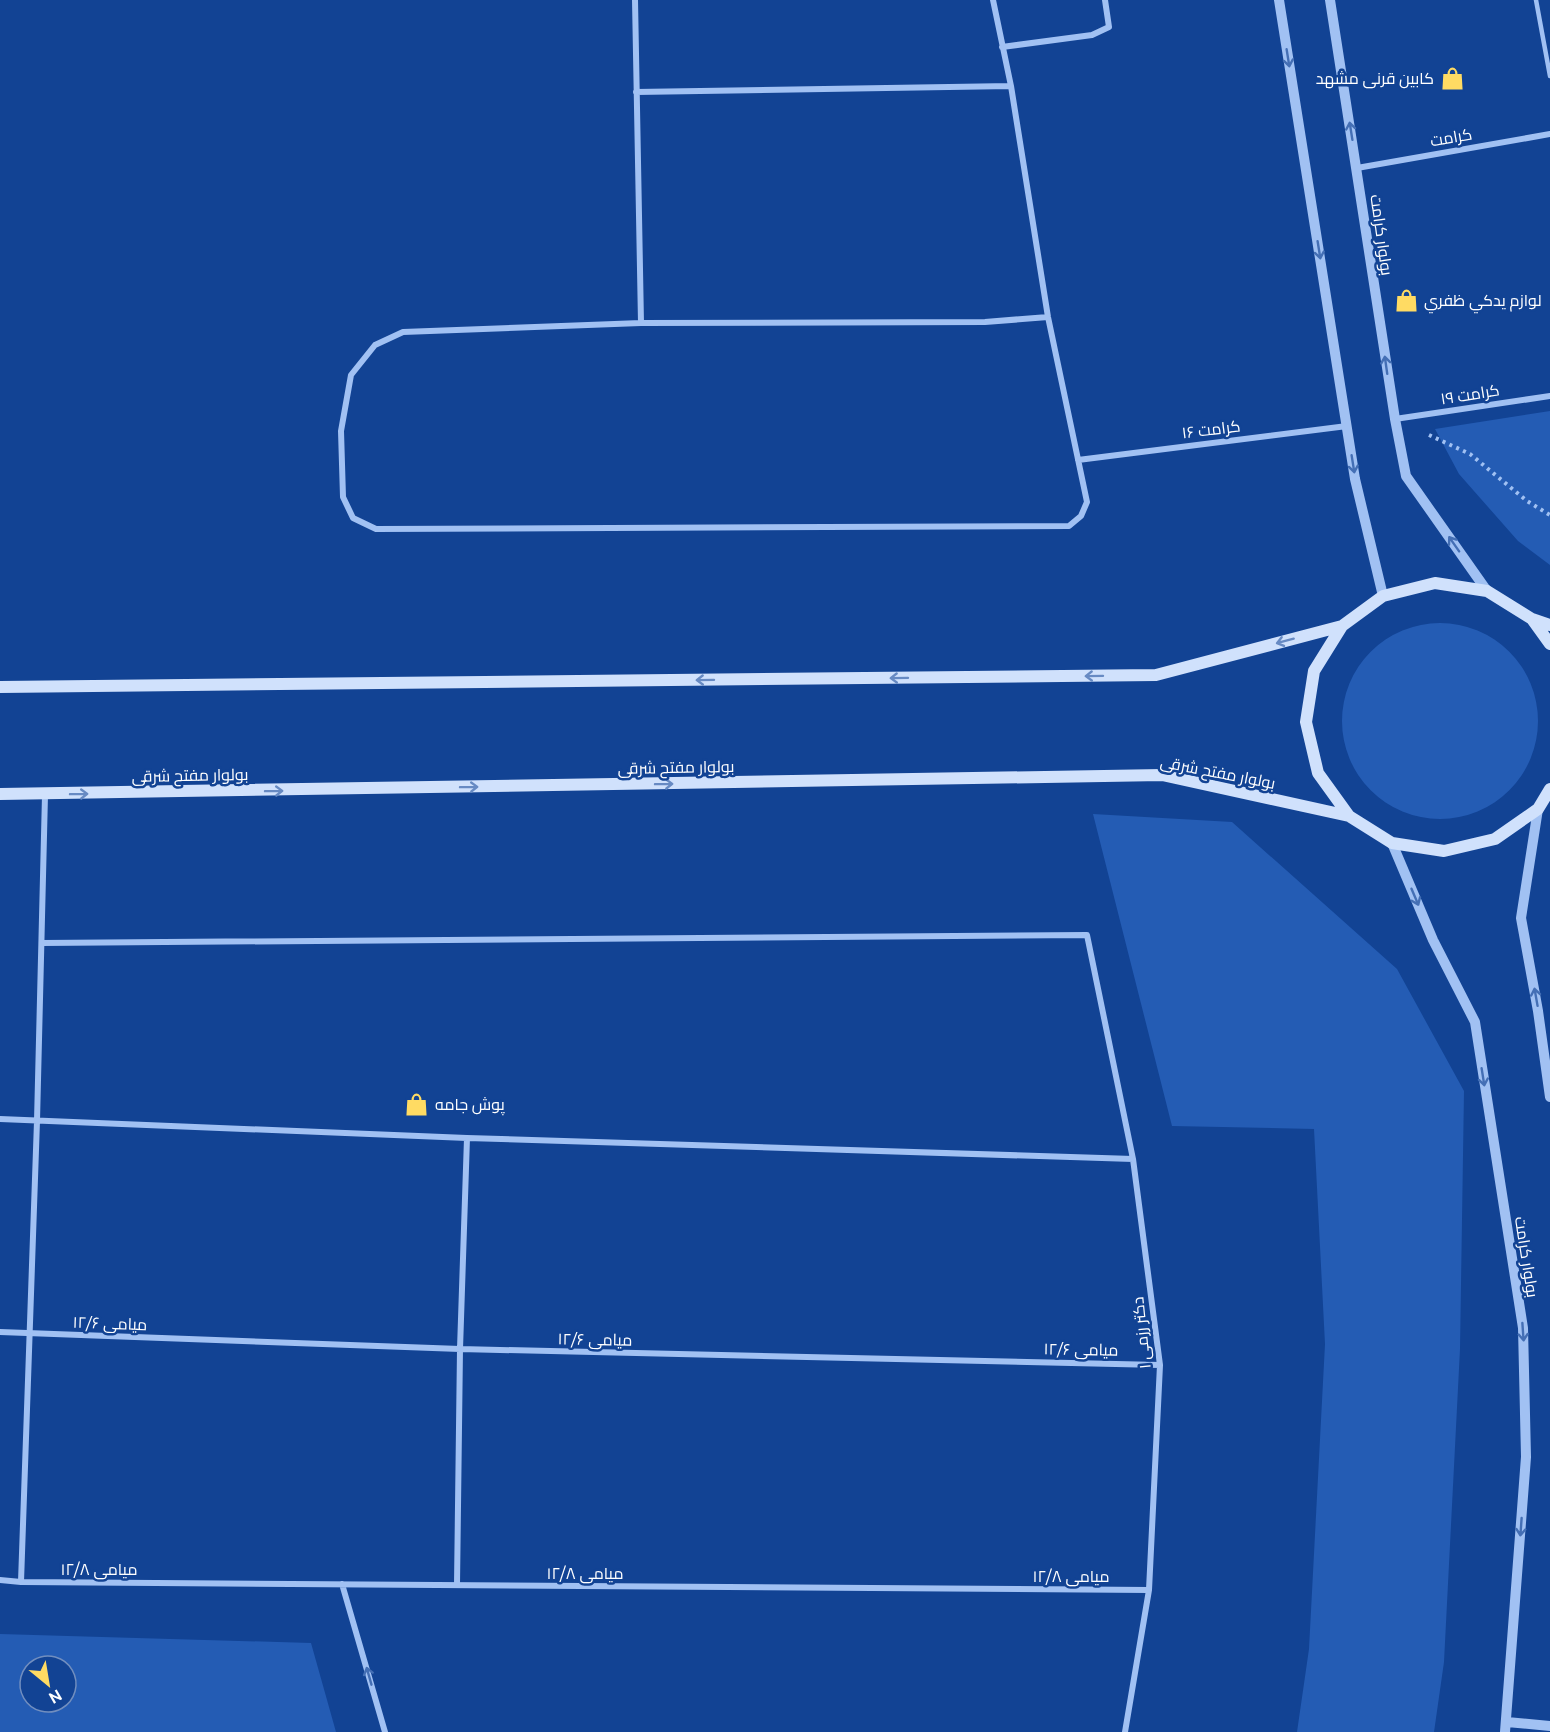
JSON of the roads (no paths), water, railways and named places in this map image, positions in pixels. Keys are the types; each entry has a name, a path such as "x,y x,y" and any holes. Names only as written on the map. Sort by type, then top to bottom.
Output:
{"main road":[{"path":"0,687 1156,675 1342,626 1383,596 1435,583 1487,591 1532,619 1550,625"},
{"path":"1532,619 1550,644"},
{"path":"1342,626 1314,671 1306,722 1318,773 1349,816 1392,843 1444,851 1495,839 1544,807 1550,789"},
{"name":"بولوار مفتح شرقی","path":"0,794 1162,775 1349,816"}],"street":[{"path":"635,0 641,323"},
{"path":"993,0 1011,86 1048,317 1087,502 1082,516 1069,526 376,529 353,518 344,497 341,431 351,375 375,345 403,332 641,323 986,322 1048,317"},
{"path":"1002,47 1092,35 1108,27 1105,0"},
{"path":"1279,0 1355,479 1383,596"},
{"name":"بولوار کرامت","path":"1330,0 1395,420 1406,476 1487,591"},
{"path":"636,92 1011,86"},
{"name":"کرامت","path":"1357,168 1550,134"},
{"name":"کرامت ۱۹","path":"1395,420 1550,396"},
{"name":"کرامت ۱۶","path":"1078,460 1347,426"},
{"path":"21,1582 38,1121 45,795"},
{"path":"1544,807 1521,918 1538,1011 1550,1097"},
{"name":"بولوار کرامت","path":"1392,843 1433,940 1475,1022 1523,1328 1526,1457 1506,1727"},
{"name":"دکتر رزمی ۱","path":"42,943 1087,935 1133,1159 1160,1365 1149,1590 1125,1732"},
{"path":"0,1119 467,1138 1133,1159"},
{"path":"457,1585 460,1349 467,1138"},
{"name":"میامی ۱۲/۶","path":"0,1332 460,1349 1160,1365"},
{"name":"میامی ۱۲/۸","path":"0,1580 21,1582 1149,1590"},
{"path":"342,1584 386,1732"},
{"path":"1506,1727 1550,1726"}],"lane":[{"path":"1536,0 1550,76"}],"place":[{"name":"کابین قرنی مشهد","path":"1452,78"},
{"name":"لوازم يدكي ظفري","path":"1406,300"},
{"name":"پوش جامه","path":"417,1104"}]}
